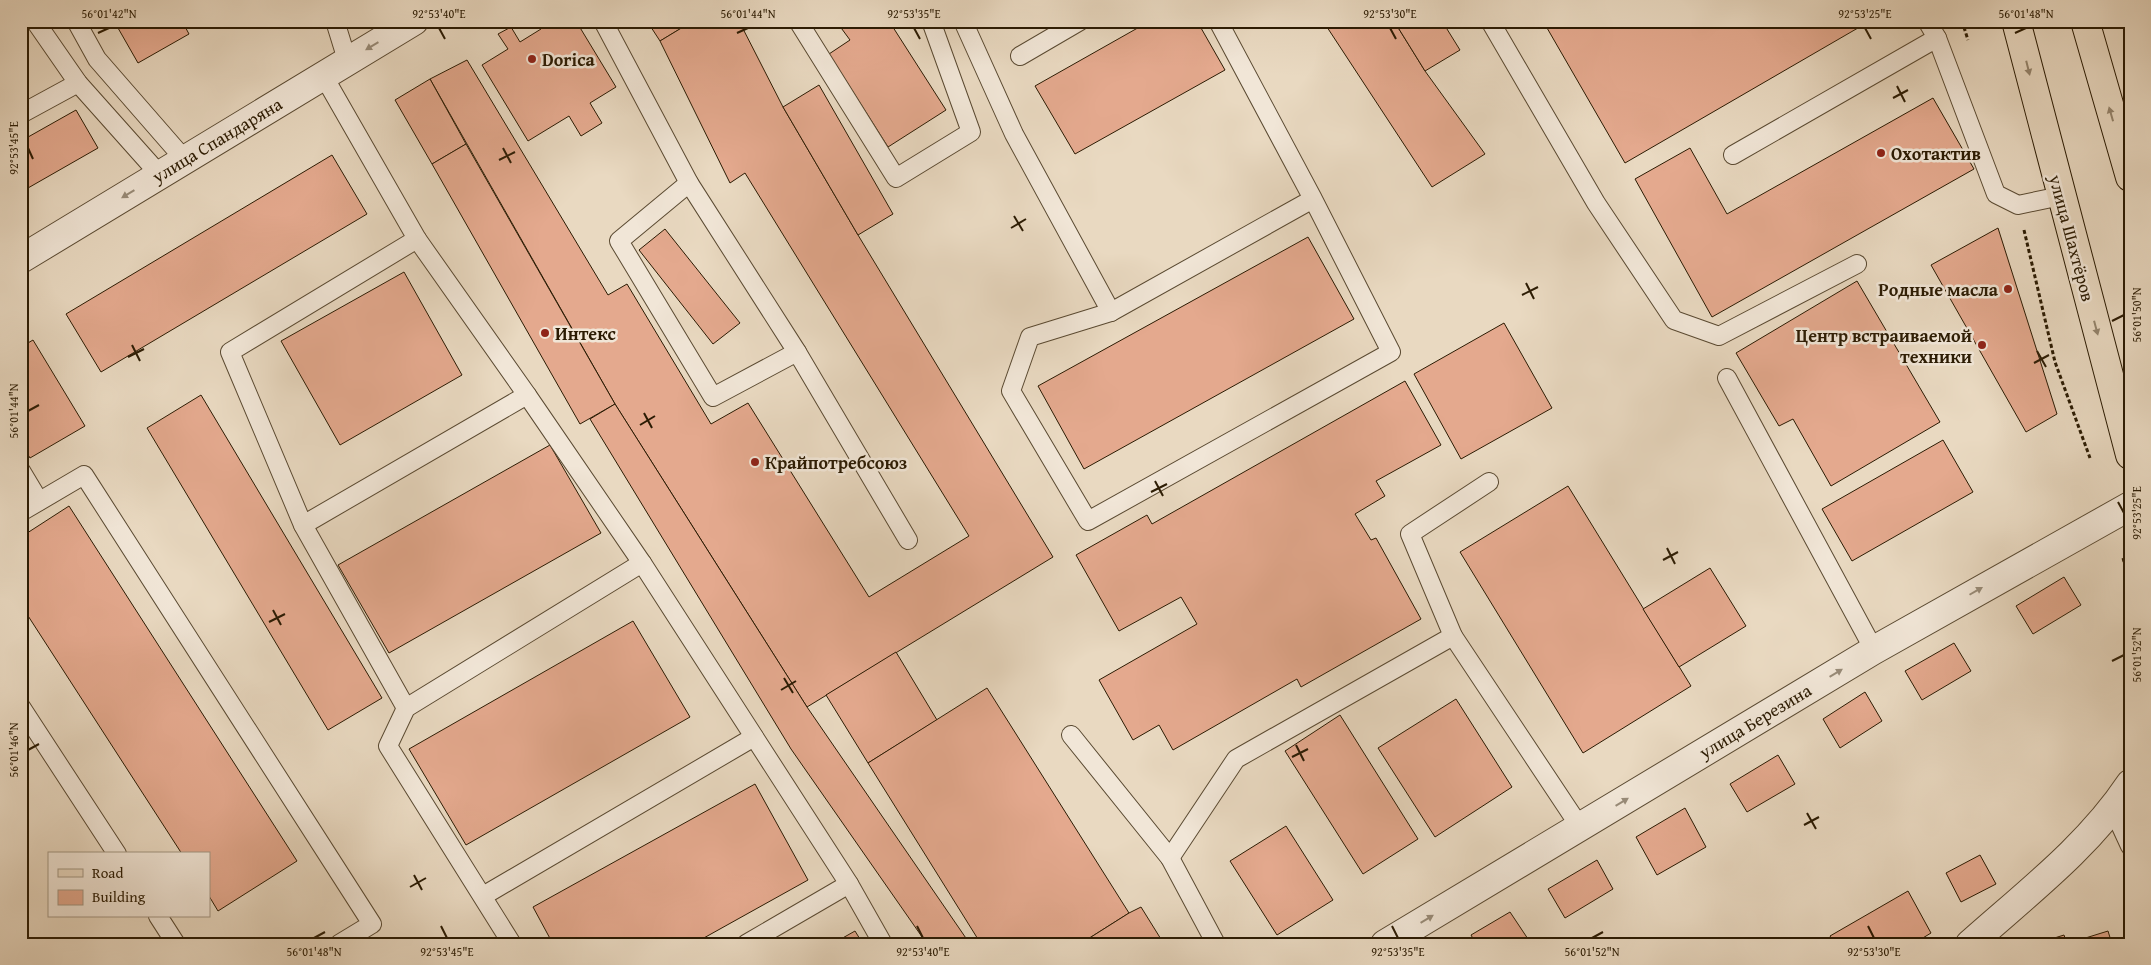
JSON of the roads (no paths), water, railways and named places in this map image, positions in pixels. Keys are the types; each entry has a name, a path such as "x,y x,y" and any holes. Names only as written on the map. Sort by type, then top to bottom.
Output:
{"main road":[{"name":"улица Шахтёров","path":"2016,21 2130,455"},
{"path":"2085,21 2130,177"}],"street":[{"name":"улица Спандаряна","path":"21,259 414,21"},
{"name":"улица Березина","path":"1386,944 1874,650 2130,506"},
{"path":"1970,944 2075,850 2113,809 2130,784"}],"lane":[{"path":"35,21 78,83 160,175"},
{"path":"76,21 97,59 185,160"},
{"path":"335,21 347,60"},
{"path":"603,21 689,182 797,352 908,540"},
{"path":"798,21 896,178 971,132 931,21"},
{"path":"963,21 1014,134 1111,312"},
{"path":"1020,56 1080,21"},
{"path":"1218,21 1313,199 1391,352 1088,521 1011,391 1030,337 1111,312 1313,199"},
{"path":"1490,21 1596,203 1674,320 1719,336 1857,264"},
{"path":"1927,21 1937,38 1996,194 2018,205 2061,196"},
{"path":"1733,155 1937,38"},
{"path":"322,75 417,239 527,394 642,563 850,884 882,944"},
{"path":"21,114 78,83"},
{"path":"689,182 619,241 713,397 797,352"},
{"path":"406,708 303,526 230,352 417,239"},
{"path":"1727,378 1874,650"},
{"path":"303,526 527,394"},
{"path":"21,471 39,501"},
{"path":"21,512 84,475 372,924 338,944"},
{"path":"1489,482 1410,534 1454,636 1580,827"},
{"path":"512,944 388,746 406,708 642,563"},
{"path":"1170,858 1236,759 1454,636"},
{"path":"21,707 116,852"},
{"path":"1071,735 1170,858 1216,944"},
{"path":"483,896 754,737"},
{"path":"2113,809 2130,846"},
{"path":"746,944 850,884"},
{"path":"159,918 176,944"}],"place":[{"name":"Dorica","path":"532,59"},
{"name":"Охотактив","path":"1881,153"},
{"name":"Родные масла","path":"2008,289"},
{"name":"Интекс","path":"545,333"},
{"name":"Центр встраиваемой техники","path":"1982,345"},
{"name":"Крайпотребсоюз","path":"755,462"}]}
